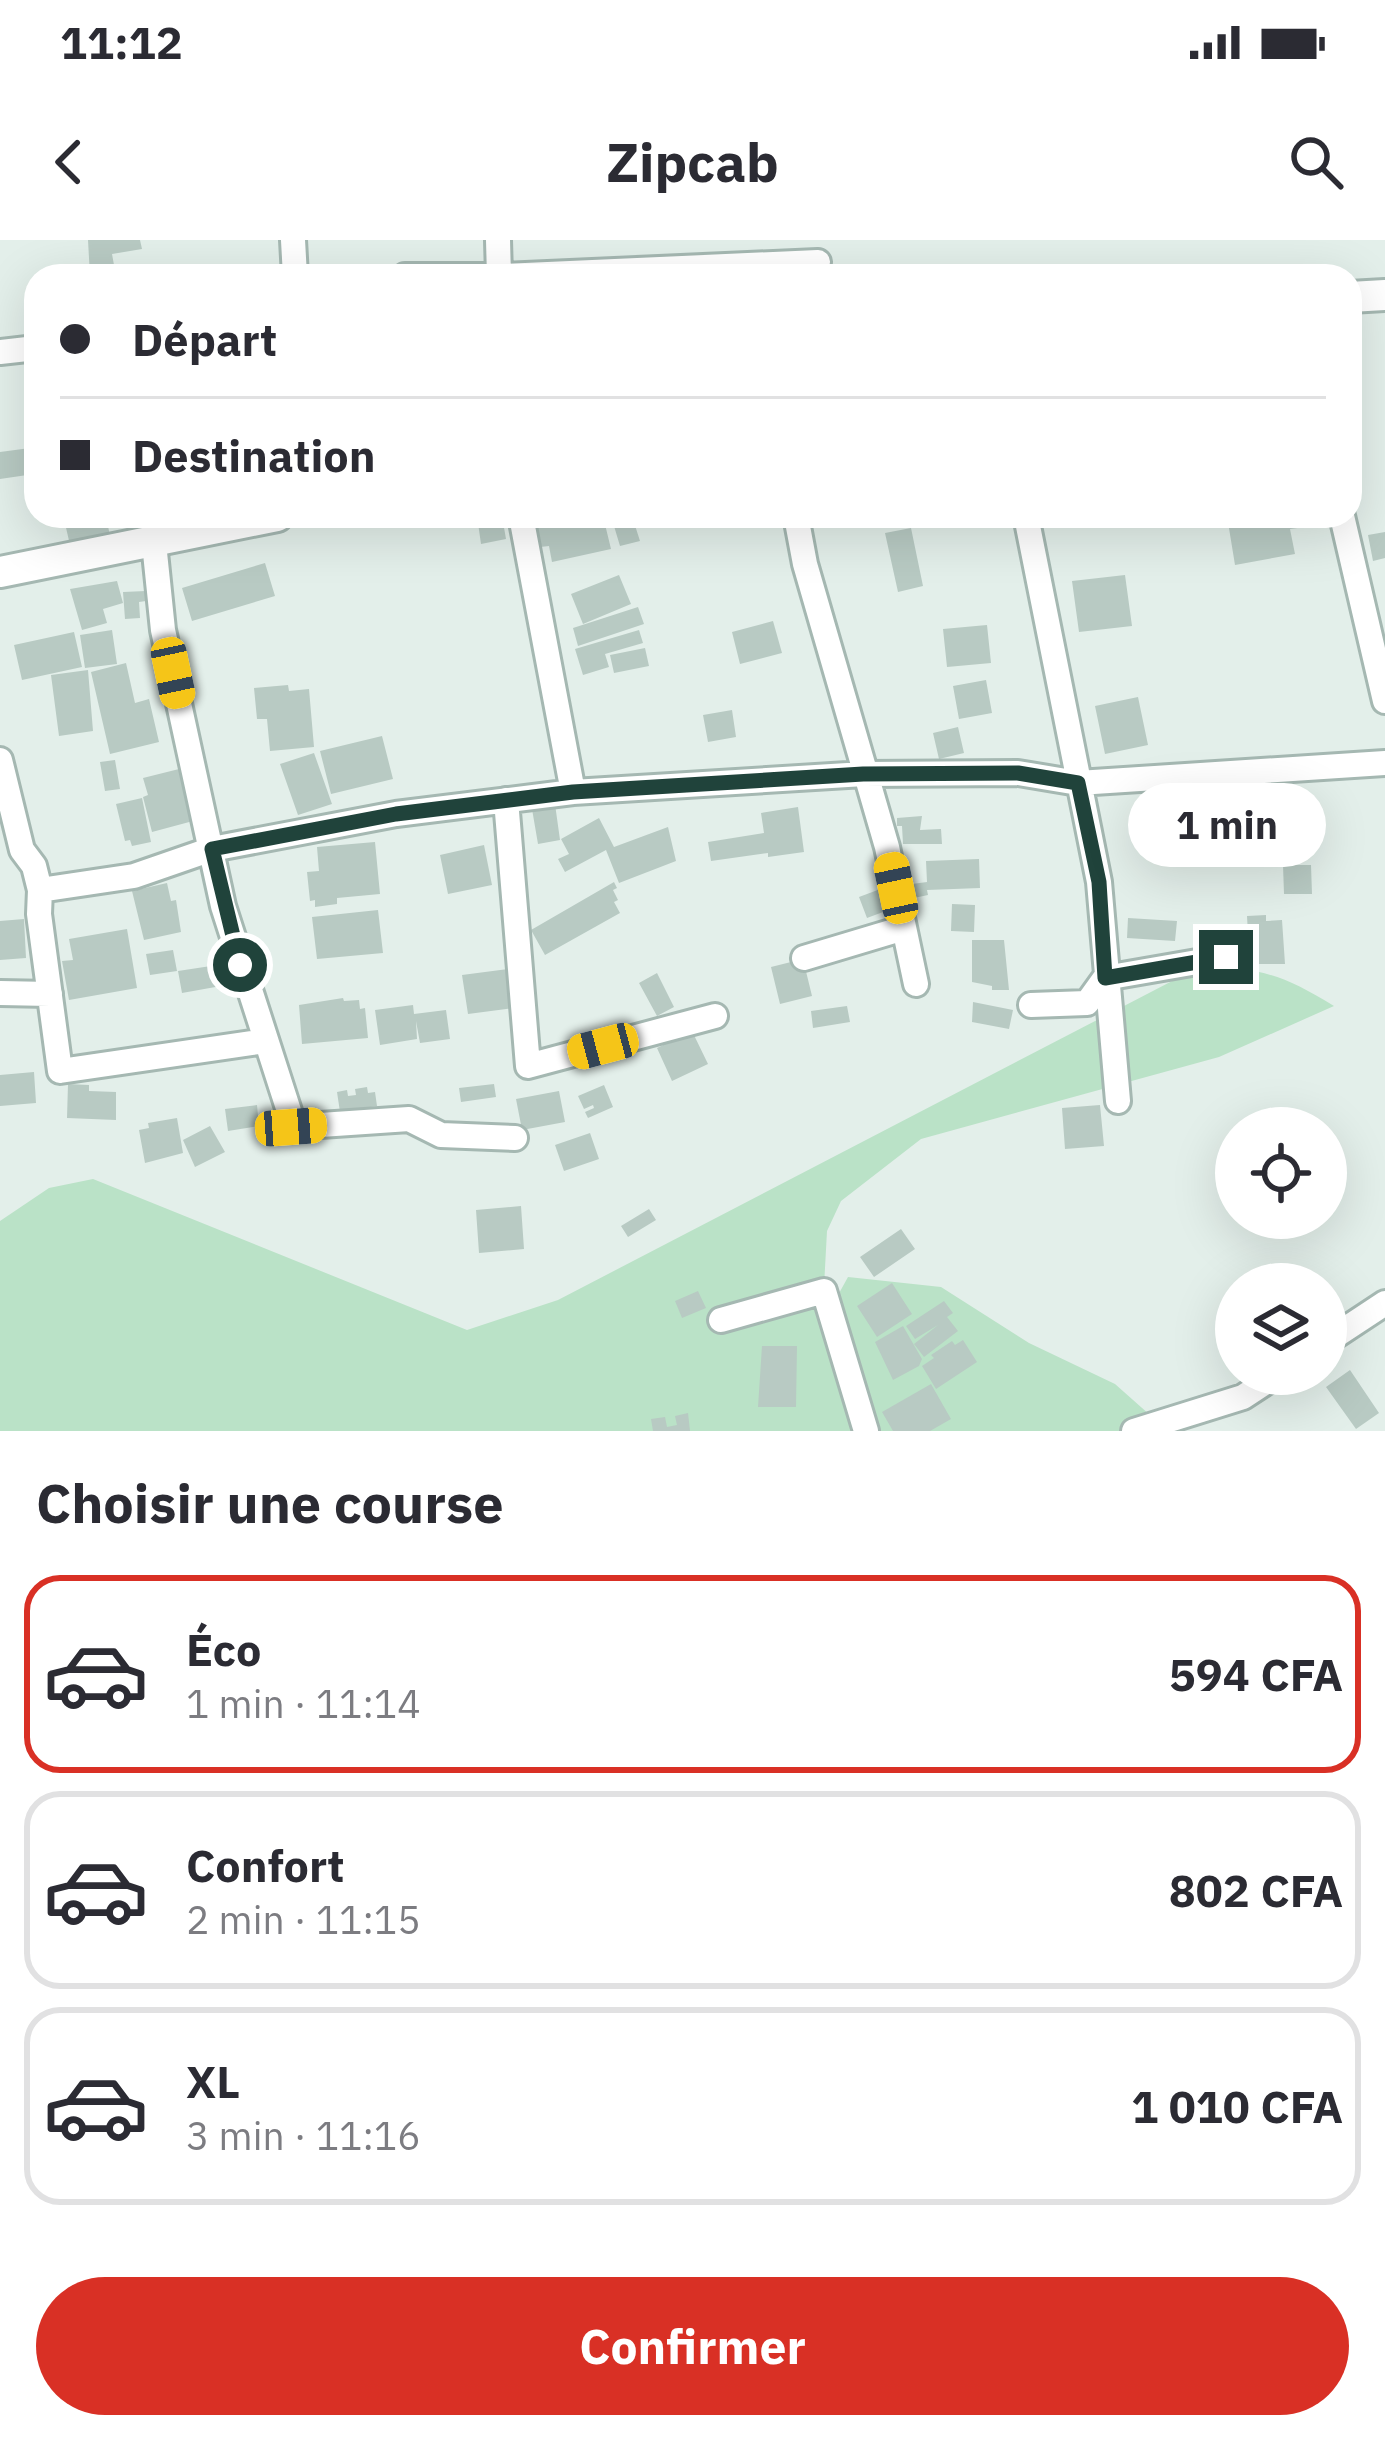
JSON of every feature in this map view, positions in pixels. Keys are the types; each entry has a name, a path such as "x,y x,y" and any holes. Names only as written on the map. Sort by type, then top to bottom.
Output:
{"street":[{"path":"772,264 818,262"},
{"path":"0,572 222,528"},
{"path":"523,528 573,792"},
{"path":"798,528 887,848 916,984"},
{"path":"1029,528 1099,882 1118,1101"},
{"path":"1345,528 1385,701"},
{"path":"154,543 163,631 223,906 291,1127 409,1119 441,1135 515,1138"},
{"path":"0,760 22,850 34,866 40,890 39,914 60,1071 266,1041"},
{"path":"40,890 134,876 212,849 396,814 573,792 863,774 1018,773 1078,783 1385,763"},
{"path":"506,800 528,1066 715,1016"},
{"path":"804,958 904,928"},
{"path":"1031,1005 1087,1003 1105,978 1226,957"},
{"path":"0,993 50,994"},
{"path":"721,1320 824,1291 866,1431"},
{"path":"1347,1328 1385,1303"},
{"path":"1134,1431 1246,1395"}],"green space":[{"path":"1201,966 1271,975 1334,1006 1219,1057 921,1139 841,1201 827,1231 822,1324 848,1277 941,1287 1029,1343 1115,1384 1168,1431 0,1431 0,1221 49,1188 93,1179 467,1330 558,1300"}],"building":[{"path":"88,240 140,240 142,249 112,254 114,264 89,264"},
{"path":"24,449 24,475 0,479 0,452"},
{"path":"66,528 108,528 110,536 70,545"},
{"path":"479,528 504,528 506,539 481,544"},
{"path":"535,528 606,528 611,549 552,562 549,546 540,547"},
{"path":"615,528 636,528 640,541 620,546"},
{"path":"911,528 923,586 898,592 885,533"},
{"path":"1229,528 1298,528 1290,529 1295,554 1235,565"},
{"path":"1385,532 1385,558 1373,561 1368,535"},
{"path":"265,563 275,596 192,621 182,588"},
{"path":"619,575 631,604 583,624 571,594"},
{"path":"1125,575 1132,626 1079,632 1072,581"},
{"path":"117,581 123,603 103,609 107,623 82,630 70,589"},
{"path":"146,591 146,601 139,602 140,618 125,619 123,592"},
{"path":"638,607 644,624 578,646 573,628"},
{"path":"773,621 782,653 740,664 732,632"},
{"path":"987,625 991,663 947,667 943,629"},
{"path":"112,630 117,664 85,668 80,635"},
{"path":"639,630 643,643 605,654 609,667 583,675 575,649"},
{"path":"74,632 82,667 22,680 14,645"},
{"path":"645,648 649,666 614,673 610,655"},
{"path":"126,663 135,703 149,699 159,742 110,754 91,672"},
{"path":"88,670 93,731 59,736 51,675"},
{"path":"986,680 992,713 959,719 953,686"},
{"path":"288,685 289,691 309,689 314,747 270,751 267,719 257,719 254,688"},
{"path":"1138,697 1148,745 1105,754 1095,706"},
{"path":"732,710 736,737 708,742 703,715"},
{"path":"958,727 964,753 939,759 933,733"},
{"path":"382,736 393,779 331,794 320,751"},
{"path":"314,753 332,804 298,815 280,764"},
{"path":"115,760 120,789 105,791 100,762"},
{"path":"179,769 193,821 152,832 143,778"},
{"path":"1225,795 1231,859 1186,862 1180,800"},
{"path":"142,798 151,842 132,846 130,840 125,841 116,804"},
{"path":"555,804 560,840 538,844 532,809"},
{"path":"798,807 804,852 711,861 708,842 764,833 761,813"},
{"path":"922,816 920,830 941,829 942,844 903,844 897,818"},
{"path":"599,818 614,847 668,827 676,861 619,883 606,850 565,872 558,859 569,854 561,839"},
{"path":"375,842 380,894 337,898 337,904 315,907 307,872 319,871 317,847"},
{"path":"484,845 492,885 448,894 440,855"},
{"path":"979,859 980,888 927,890 928,895 914,898 912,884 927,882 926,861"},
{"path":"1283,865 1311,865 1312,894 1284,894"},
{"path":"614,882 618,900 614,902 620,913 545,955 531,930"},
{"path":"167,883 171,901 176,900 181,932 144,940 132,891"},
{"path":"883,888 891,909 867,918 859,897"},
{"path":"952,904 975,905 974,932 951,931"},
{"path":"378,910 383,953 317,959 312,917"},
{"path":"1266,915 1266,921 1282,920 1285,964 1245,964 1243,947 1252,946 1252,942 1241,943 1240,935 1248,934 1247,916"},
{"path":"1128,918 1177,921 1175,941 1127,938"},
{"path":"24,919 26,958 0,960 0,921"},
{"path":"127,929 137,988 69,1000 62,961 73,960 69,939"},
{"path":"972,940 1004,940 1009,990 972,982"},
{"path":"173,950 177,971 150,975 146,954"},
{"path":"803,959 812,996 780,1004 771,967"},
{"path":"224,964 226,979 220,980 221,986 182,993 178,971"},
{"path":"508,969 513,1008 468,1014 462,975"},
{"path":"657,973 674,1007 657,1016 639,983"},
{"path":"359,1000 360,1009 365,1008 368,1038 302,1044 299,1005"},
{"path":"973,1002 1013,1010 1009,1029 972,1022"},
{"path":"413,1005 414,1014 446,1010 450,1039 420,1043 416,1021 417,1039 380,1045 375,1010"},
{"path":"847,1006 850,1022 813,1028 811,1011"},
{"path":"692,1031 708,1064 672,1081 657,1048"},
{"path":"34,1072 36,1103 0,1106 0,1075"},
{"path":"68,1084 116,1092 116,1120 67,1118"},
{"path":"494,1084 496,1097 461,1102 459,1088"},
{"path":"604,1085 613,1107 588,1118 585,1112 593,1105 584,1109 578,1096"},
{"path":"367,1087 368,1093 375,1092 377,1106 340,1112 337,1092 356,1095 355,1089"},
{"path":"559,1091 565,1122 522,1130 516,1099"},
{"path":"257,1105 259,1126 228,1131 225,1109"},
{"path":"1100,1105 1104,1146 1065,1149 1062,1108"},
{"path":"177,1118 183,1153 145,1163 139,1130 149,1128 148,1123"},
{"path":"210,1126 225,1152 195,1167 183,1140"},
{"path":"590,1133 599,1159 564,1171 555,1145"},
{"path":"521,1206 524,1249 479,1253 476,1210"},
{"path":"649,1209 656,1220 628,1237 621,1226"},
{"path":"901,1229 915,1249 874,1277 860,1257"},
{"path":"892,1283 912,1314 877,1337 857,1306"},
{"path":"698,1291 706,1308 682,1318 675,1301"},
{"path":"944,1301 953,1313 947,1317 958,1331 924,1357 914,1344 938,1325 915,1339 906,1326"},
{"path":"903,1326 922,1359 919,1366 893,1380 875,1342"},
{"path":"963,1340 977,1362 936,1389 922,1366 952,1341 955,1345"},
{"path":"762,1346 797,1346 796,1407 758,1407"},
{"path":"1350,1370 1379,1413 1356,1429 1332,1395 1347,1395"},
{"path":"931,1384 951,1419 930,1431 893,1431 882,1412"},
{"path":"688,1413 690,1431 653,1431 651,1419 665,1417 667,1427 677,1425 675,1416"}],"route":[{"path":"240,965 212,849 396,814 573,792 863,774 1018,773 1078,783 1099,882 1105,978 1226,957"}]}
